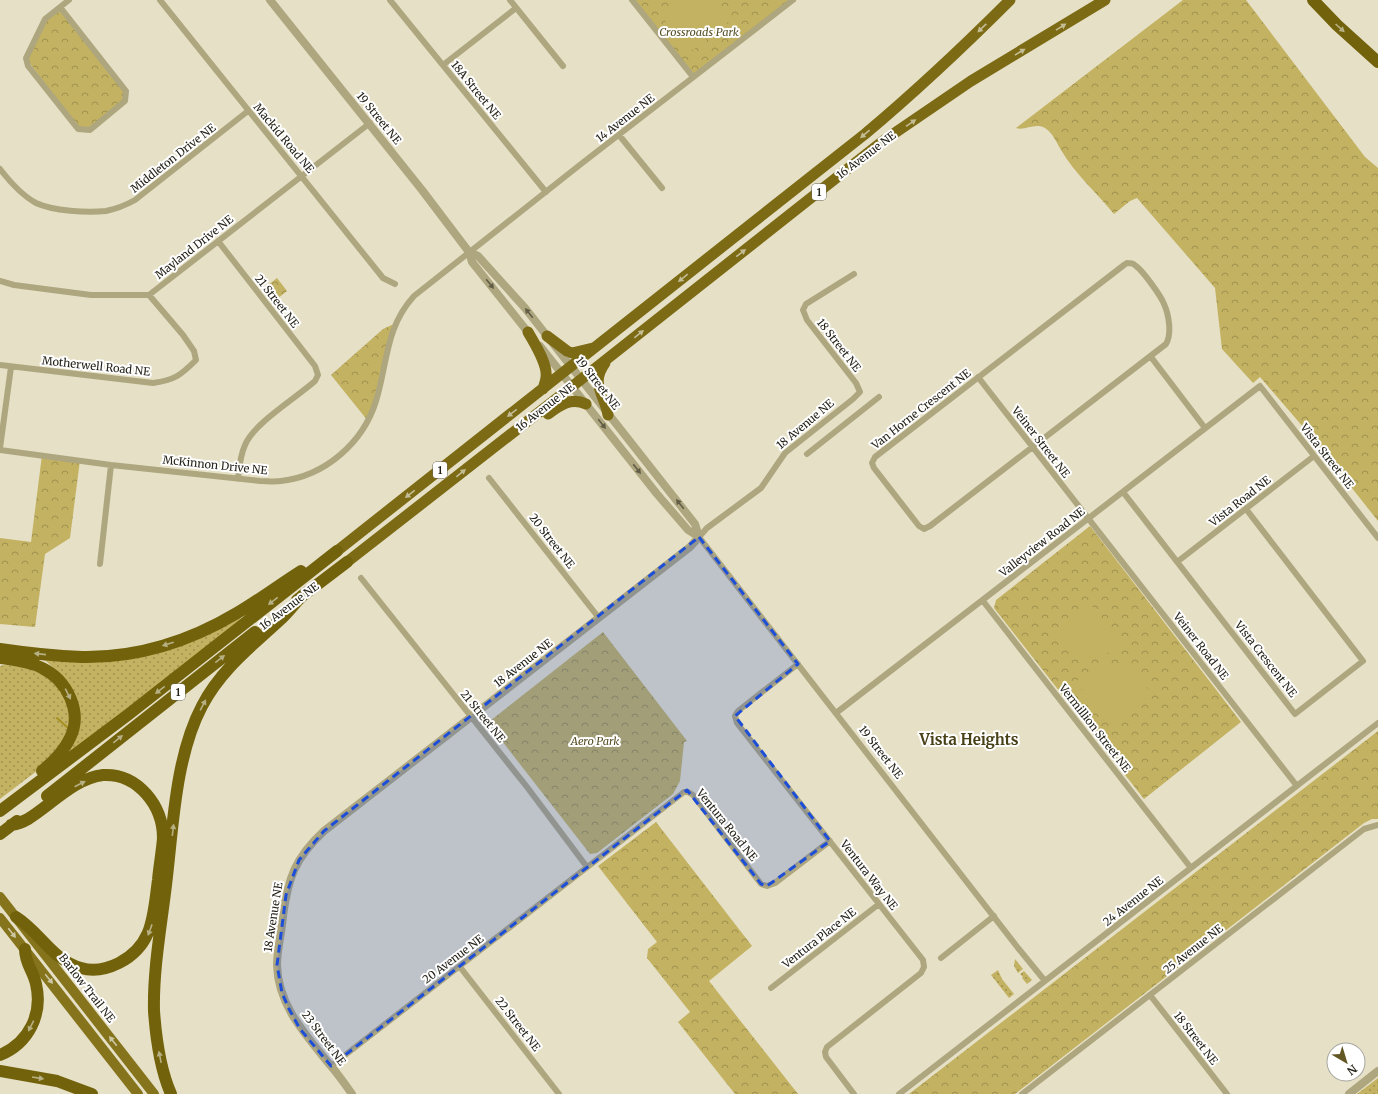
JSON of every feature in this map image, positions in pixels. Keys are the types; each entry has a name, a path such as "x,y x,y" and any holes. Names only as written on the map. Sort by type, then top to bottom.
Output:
{"highway":[{"name":"16 Avenue NE","path":"0,810 128,714 337,551 596,348 882,120 948,60 1010,0"},
{"name":"16 Avenue NE","path":"0,834 143,719 609,358 883,141 971,81 1105,0"},
{"path":"1313,0 1336,25 1378,62"},
{"path":"528,332 540,354 546,371 546,377 542,389"},
{"path":"547,336 566,351 572,353 596,348"},
{"path":"608,414 606,403 600,391 598,381 599,374 609,358"},
{"path":"481,457 495,455 558,406 565,403 580,401 586,404"},
{"path":"0,649 51,655 89,657 121,655 164,646 221,622 314,562 337,551"},
{"path":"171,1094 163,1069 158,1044 154,1010 155,978 177,794 186,745 202,705 215,684 238,658 303,595"},
{"path":"0,658 18,660 35,665 56,676 69,695 74,710 74,729 62,752 48,766 6,799 0,810"},
{"path":"11,826 27,820 61,795 86,780 104,775 128,780 136,784 149,797 158,814 162,830 151,928 139,949 133,955 108,968 99,970 90,970 74,966 67,963 52,952 26,924 16,917"},
{"path":"0,1055 22,1040 31,1029 38,1007 38,992 33,974 25,959 24,949"},
{"path":"0,1071 57,1081 92,1094"}],"main road":[{"name":"Barlow Trail NE","path":"0,897 154,1094"},
{"path":"0,918 138,1094"}],"street":[{"path":"60,7 126,91 125,101 90,130 78,128 28,66 26,58 45,19 60,7 69,0"},
{"name":"Mackid Road NE","path":"160,0 384,278 395,284"},
{"name":"19 Street NE","path":"270,0 370,123 469,252 472,262 528,332 567,370"},
{"name":"18A Street NE","path":"390,0 546,192"},
{"path":"510,0 563,66"},
{"path":"632,0 693,77"},
{"name":"14 Avenue NE","path":"469,252 793,0"},
{"path":"443,65 516,8"},
{"name":"Middleton Drive NE","path":"0,169 14,186 24,195 37,203 54,208 76,211 106,211 121,207 135,200 248,111"},
{"name":"Mayland Drive NE","path":"148,295 370,123"},
{"path":"619,135 662,188"},
{"name":"21 Street NE","path":"218,241 315,366 318,375 315,381 254,431 245,444 241,456 238,479"},
{"name":"19 Street NE","path":"469,252 478,256 515,296 547,336 576,383 586,404 656,494 688,530 698,538 1045,981"},
{"name":"McKinnon Drive NE","path":"0,449 111,465 260,481 280,482 319,470 329,464 346,449 361,432 372,412 390,336 402,312 418,292 469,252"},
{"name":"Van Horne Crescent NE","path":"1127,263 1135,264 1138,267 1164,303 1170,335 1166,344 927,528 924,528 919,526 872,466 875,457 978,377 1127,263"},
{"name":"18 Street NE","path":"854,274 806,304 803,310 807,320 856,383 860,392"},
{"path":"0,281 14,285 91,295 148,295"},
{"name":"Motherwell Road NE","path":"0,365 153,383 168,381 175,378 182,374 196,360 194,351 176,327 148,295"},
{"path":"1151,357 1206,428"},
{"path":"0,449 11,367"},
{"name":"Veiner Street NE","path":"978,377 1088,519"},
{"name":"19 Street NE","path":"576,383 608,414 695,524 698,538"},
{"name":"Valleyview Road NE","path":"836,713 1260,386"},
{"name":"Vista Street NE","path":"1260,386 1378,538"},
{"name":"18 Avenue NE","path":"282,993 277,965 286,895 292,873 298,860 310,845 324,831 690,547 707,528 761,488 785,453 860,392"},
{"path":"807,454 879,397"},
{"name":"Vista Road NE","path":"1177,562 1314,456"},
{"path":"100,564 111,465"},
{"name":"20 Street NE","path":"489,478 599,618"},
{"name":"Vista Crescent NE","path":"1123,492 1295,714 1363,661 1246,509"},
{"name":"Veiner Road NE","path":"1088,519 1096,526 1297,786"},
{"name":"21 Street NE","path":"361,578 530,791 587,867"},
{"name":"Vermillion Street NE","path":"983,601 1191,868"},
{"name":"Ventura Way NE","path":"798,664 738,711 735,716 737,723 922,960 924,967 921,973 827,1047 825,1052 826,1057 854,1094"},
{"name":"24 Avenue NE","path":"899,1094 1378,723"},
{"name":"Ventura Road NE","path":"587,867 684,792 688,792 693,795 761,884 767,886 775,883 830,841"},
{"name":"25 Avenue NE","path":"1022,1094 1364,829 1378,825"},
{"name":"20 Avenue NE","path":"331,1066 587,867"},
{"name":"Ventura Place NE","path":"771,988 879,904"},
{"path":"941,958 994,916"},
{"name":"22 Street NE","path":"460,967 559,1094"},
{"name":"23 Street NE","path":"282,993 289,1010 300,1029 352,1094"},
{"name":"18 Street NE","path":"1150,995 1227,1094"},
{"path":"1349,1094 1378,1071"}],"highlighted area":[{"path":"699,537 798,664 735,716 830,841 767,886 761,884 687,790 331,1066 300,1029 289,1009 282,993 277,965 286,895 299,860 324,831"}],"green space":[{"name":"Crossroads Park","path":"632,0 793,0 693,77"},
{"path":"679,0 715,0 732,19 693,50 686,48 660,14"},
{"path":"1183,0 1246,0 1365,157 1378,168 1378,521 1310,435 1260,377 1253,383 1222,349 1215,288 1137,198 1130,201 1114,214 1079,175 1048,130 1041,126 1019,129 1016,128"},
{"path":"60,7 126,91 125,101 90,130 78,129 26,58 45,19"},
{"path":"277,278 287,291 277,299 267,286"},
{"path":"396,323 368,421 331,375 383,329"},
{"path":"42,455 80,460 70,538 45,554 35,627 0,624 0,538 31,542"},
{"path":"1090,526 1241,722 1144,799 994,608 996,600"},
{"path":"1089,606 1093,607 1122,644 1103,655 1085,658 1068,652 1052,636"},
{"path":"239,616 241,618 238,621 186,663 68,754 77,733 61,675 46,661 38,659 98,660"},
{"name":"Aero Park","path":"603,632 687,741 684,742 680,781 673,794 597,853 590,854 491,727 490,721"},
{"path":"1110,664 1130,670 1142,681 1151,693 1111,723 1106,722 1076,681 1098,668"},
{"path":"0,666 23,667 32,670 40,673 55,684 67,702 70,730 46,764 0,799"},
{"path":"1378,731 1378,819 1372,819 1364,823 1015,1094 909,1094"},
{"path":"656,822 752,946 709,981 798,1094 735,1094 678,1022 690,1012 647,958 648,949 657,942 598,866"},
{"path":"1015,959 1023,969 1018,973 1014,966"},
{"path":"998,970 1002,979 1014,994 1009,998 991,975"},
{"path":"1024,971 1032,980 1027,984 1020,974"},
{"path":"1378,1078 1378,1094 1357,1094"}],"waterway":[{"path":"57,718 68,728"}],"district":[{"name":"Vista Heights","path":"969,739"}]}
